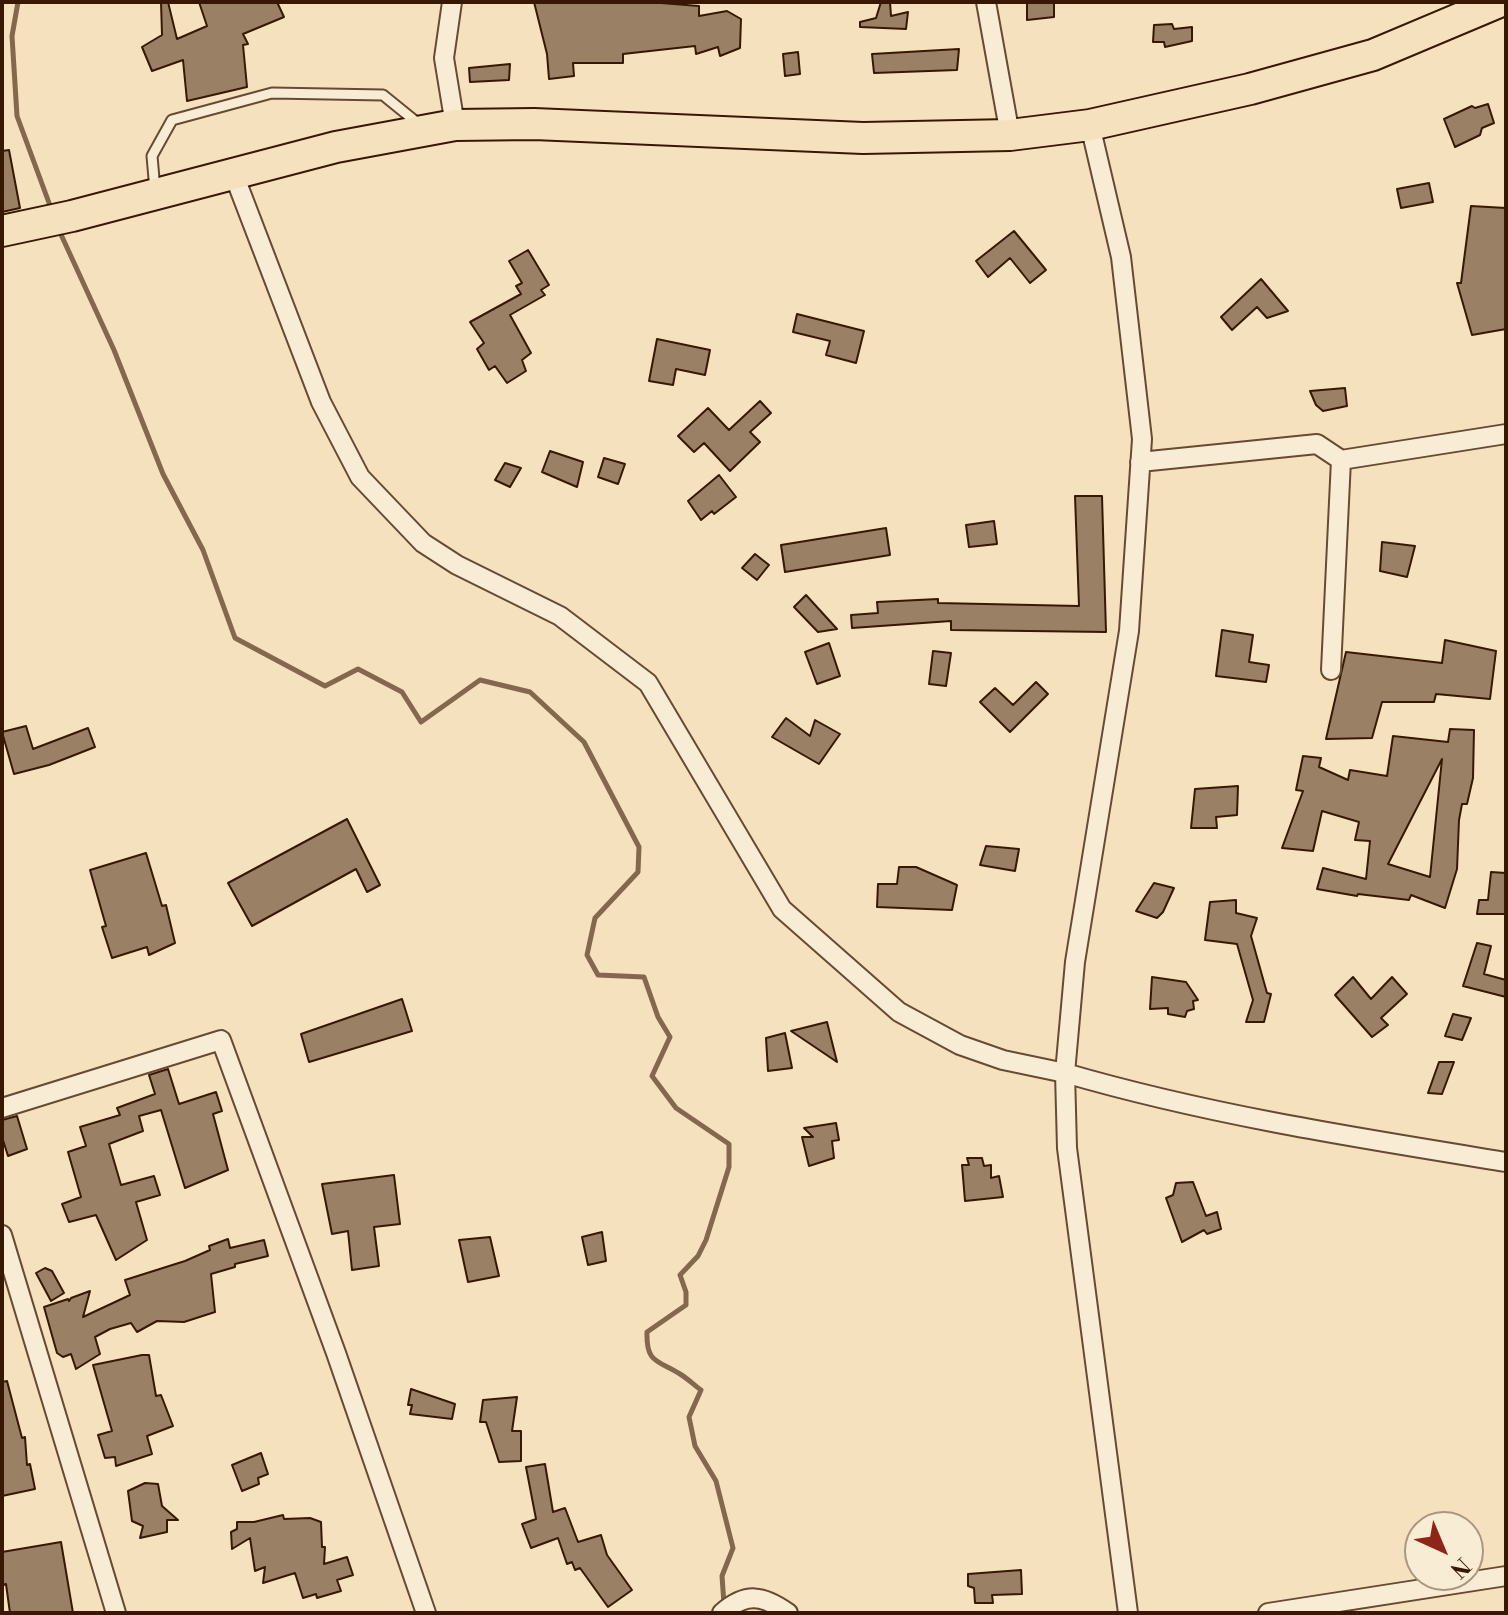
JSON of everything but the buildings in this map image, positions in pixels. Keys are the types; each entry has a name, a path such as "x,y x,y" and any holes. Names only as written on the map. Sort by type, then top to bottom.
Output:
{"highway":[{"path":"2,231 155,195 336,147 455,125 534,124 863,138 1010,135 1090,125 1250,89 1373,55 1499,2"}],"street":[{"path":"452,2 444,58 455,125"},
{"path":"986,2 1010,135"},
{"path":"1090,125 1121,257 1142,439 1129,631 1075,962 1065,1073 1067,1148 1128,1613"},
{"path":"234,175 321,402 360,477 423,543 457,565 560,616 648,683 782,909 899,1012 960,1045 1003,1060 1065,1073 1145,1096 1376,1141 1506,1162"},
{"path":"1140,462 1317,444 1341,460 1506,434"},
{"path":"1331,670 1341,460"},
{"path":"2,1108 221,1040 336,1353 426,1613"},
{"path":"2,1235 6,1263 116,1613"},
{"path":"1268,1613 1506,1576"},
{"path":"722,1613 737,1600 768,1599 788,1613"}],"lane":[{"path":"155,195 152,156 172,120 272,93 383,95 425,130"}],"waterway":[{"path":"18,2 12,36 17,116 52,211"},
{"path":"58,228 114,350 163,474 203,550 235,638 325,686 358,669 402,692 421,722 480,680 530,692 584,742 639,847 638,872 595,918 587,955 598,975 644,977 658,1017 670,1037 652,1076 676,1108 729,1144 729,1167 706,1240 698,1256 680,1275 686,1292 686,1305 647,1332 648,1350 654,1359 701,1390 689,1417 695,1446 716,1481 733,1548 722,1576 724,1604"}]}
